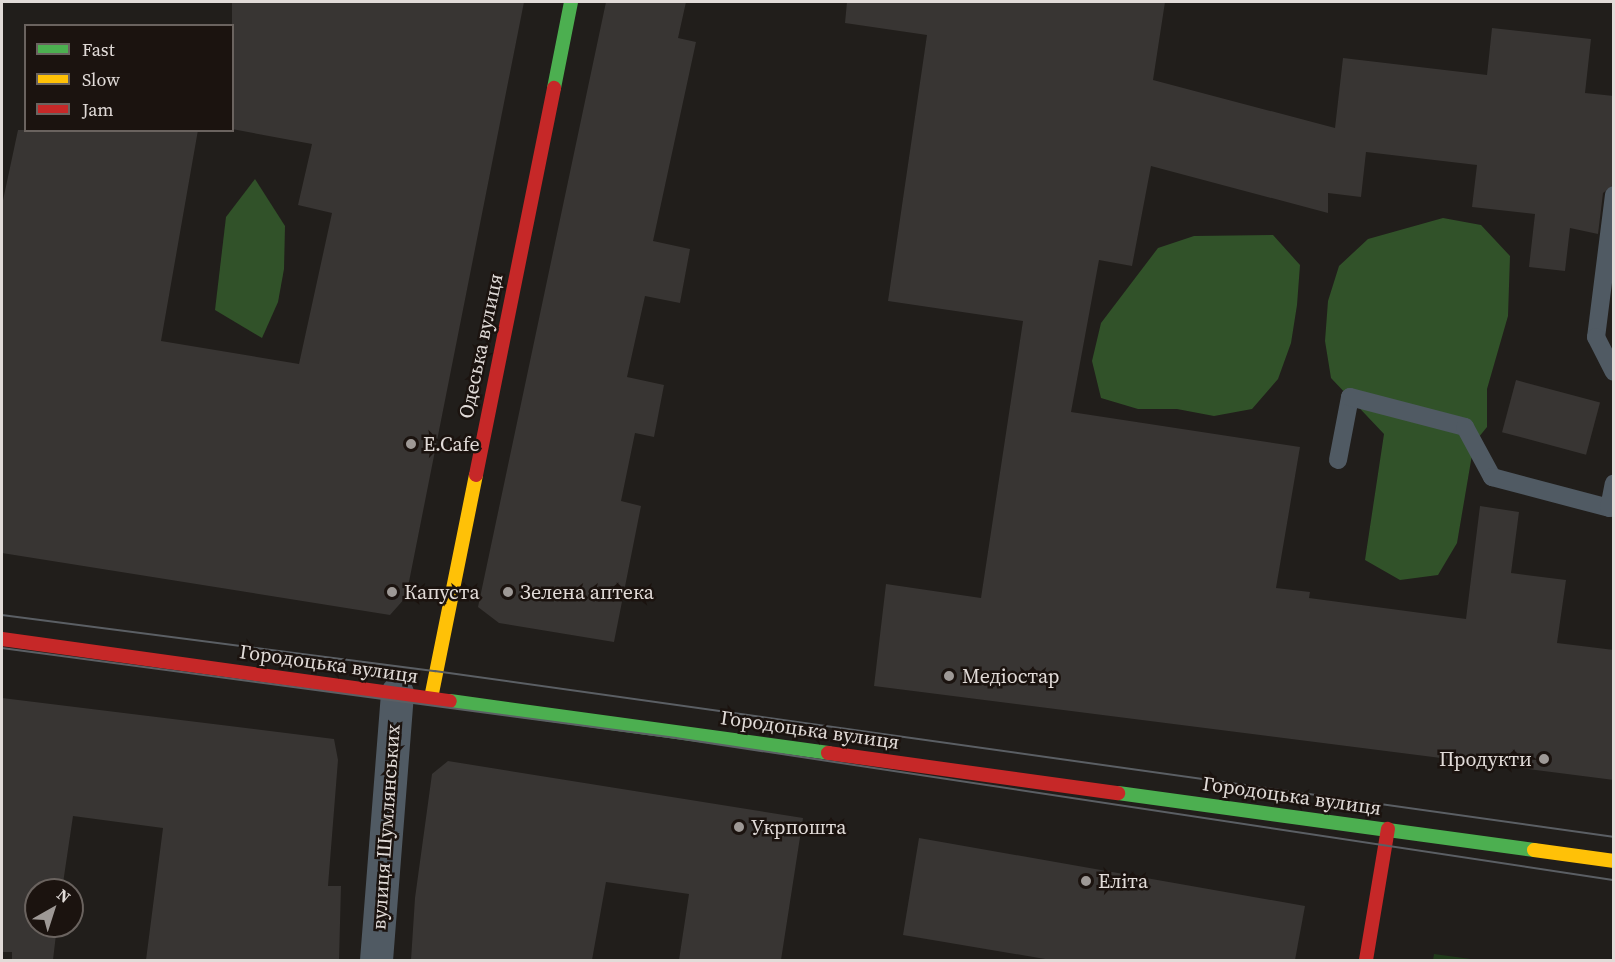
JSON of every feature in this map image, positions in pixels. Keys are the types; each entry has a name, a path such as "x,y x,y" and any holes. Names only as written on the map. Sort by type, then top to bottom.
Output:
{"main road":[{"name":"Одеська вулиця","path":"431,698 571,2"},
{"name":"Городоцька вулиця","path":"2,639 1614,861"},
{"path":"1366,960 1388,829"}],"street":[{"name":"вулиця Шумлянських","path":"376,960 397,693"}],"lane":[{"path":"1614,195 1596,338 1614,372"},
{"path":"1338,460 1350,397 1465,427 1492,477 1608,508 1614,483"}],"green space":[{"path":"255,179 285,226 284,269 278,302 262,338 215,310 226,217"},
{"path":"1443,218 1481,225 1510,256 1508,316 1487,389 1487,427 1474,443 1457,543 1438,575 1400,580 1365,560 1384,434 1331,378 1325,341 1328,301 1339,266 1368,239"},
{"path":"1273,235 1300,265 1297,305 1291,343 1278,379 1252,409 1214,416 1177,409 1138,409 1101,398 1092,361 1101,323 1158,248 1194,236"},
{"path":"1434,954 1478,960 1433,960"}],"building":[{"path":"232,2 524,2 406,597 390,615 2,553 2,205 18,130 24,130 24,132 198,132 161,341 299,364 332,213 298,205 312,144 234,129 234,24 232,24"},
{"path":"606,2 686,2 678,38 696,42 653,241 690,249 680,303 645,296 627,377 664,385 654,437 635,433 621,501 641,506 614,642 499,623 478,607"},
{"path":"847,2 1165,2 1153,80 1335,128 1343,58 1487,75 1492,28 1591,39 1585,93 1614,96 1614,184 1603,193 1598,234 1570,228 1565,271 1529,267 1535,214 1472,207 1477,165 1366,152 1361,197 1328,193 1328,213 1151,166 1132,266 1099,260 1071,412 1300,447 1276,588 1310,592 1309,598 1466,619 1480,506 1519,512 1511,573 1566,580 1557,643 1614,650 1614,780 874,686 886,584 981,598 1023,321 888,301 927,35 845,23"},
{"path":"1516,380 1600,403 1586,455 1502,432"},
{"path":"2,698 334,739 338,760 328,886 341,886 339,960 146,960 163,828 73,816 64,878 24,878 24,938 56,938 53,960 12,960 12,952 2,952"},
{"path":"448,761 803,818 781,960 679,960 689,894 606,882 592,960 411,960 415,898 432,774"},
{"path":"919,838 1305,906 1295,960 1051,960 903,935"}],"tram line":[{"path":"2,615 435,671 1614,837"},
{"path":"2,648 676,738 1614,880"}],"traffic: fast":[{"path":"554,88 571,2"},
{"path":"450,701 828,753"},
{"path":"1118,793 1534,850"}],"traffic: slow":[{"path":"431,698 476,475"},
{"path":"1534,850 1614,861"}],"traffic: jam":[{"path":"476,475 554,88"},
{"path":"2,639 450,701"},
{"path":"828,753 1118,793"},
{"path":"1366,960 1388,829"}],"place":[{"name":"E.Cafe","path":"411,444"},
{"name":"Капуста","path":"392,592"},
{"name":"Зелена аптека","path":"508,592"},
{"name":"Медіостар","path":"949,676"},
{"name":"Продукти","path":"1544,759"},
{"name":"Укрпошта","path":"739,827"},
{"name":"Еліта","path":"1086,881"}]}
